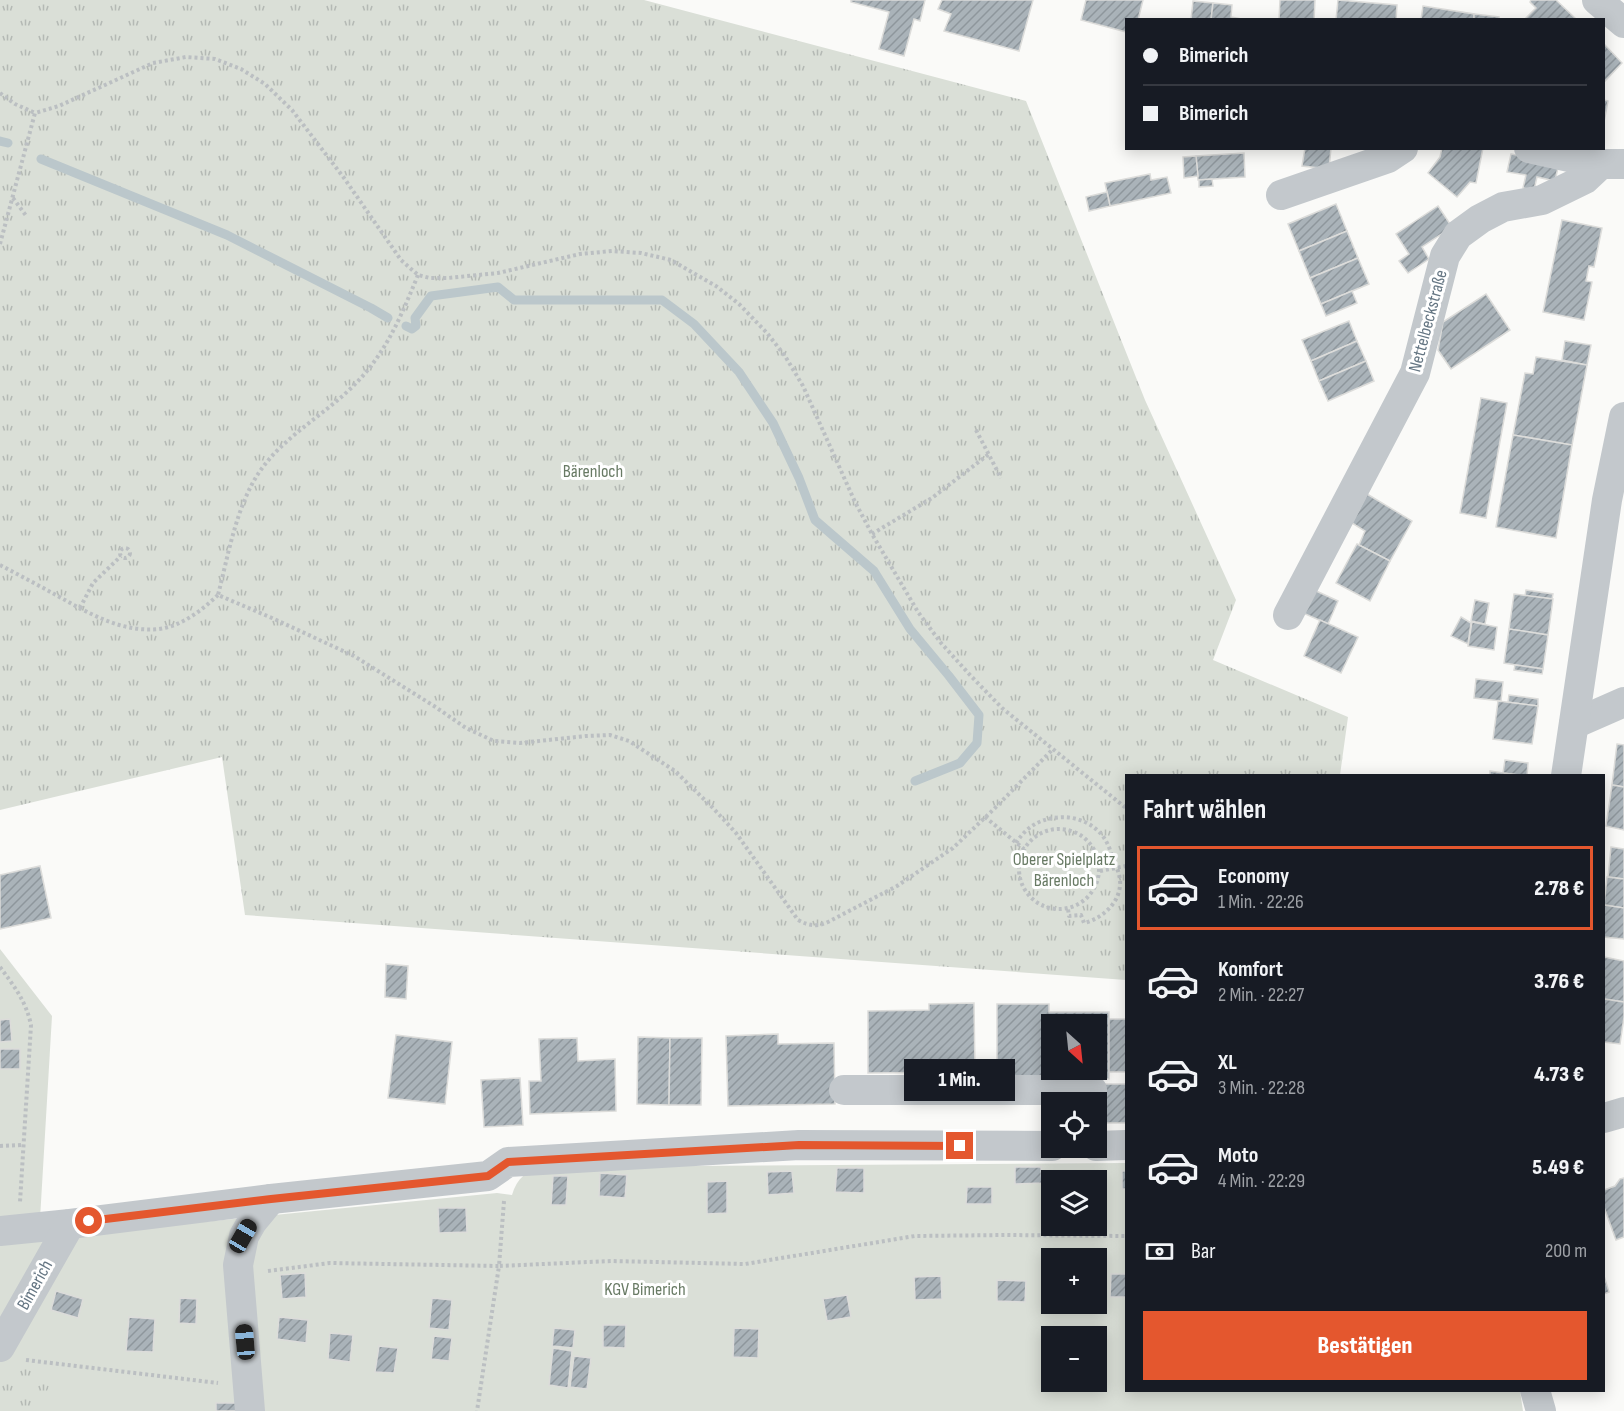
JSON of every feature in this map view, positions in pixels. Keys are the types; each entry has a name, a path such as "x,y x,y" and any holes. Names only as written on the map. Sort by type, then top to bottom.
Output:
{"street":[{"path":"1598,0 1624,22"},
{"path":"1281,195 1388,158 1400,150"},
{"path":"1539,150 1612,164"},
{"name":"Nettelbeckstraße","path":"1288,615 1415,373 1445,256 1458,235 1480,219 1503,207 1542,200 1612,164"},
{"path":"1566,774 1607,500 1624,417"},
{"path":"1574,724 1624,702"},
{"path":"844,1090 1092,1090 1092,1092"},
{"path":"1605,1118 1624,1112"},
{"path":"9,1230 488,1176 508,1162 799,1145 1041,1146"},
{"path":"1107,1146 1125,1145"},
{"path":"249,1399 238,1265 243,1236 271,1199"},
{"name":"Bimerich","path":"12,1353 70,1224"},
{"path":"1536,1392 1541,1411"}],"path":[{"path":"0,93 15,104 35,113 59,106 153,63 186,57 215,59 241,69 265,84 292,110 344,178 401,260 418,274 430,278 448,278 498,273 580,254 612,251 671,260 716,286 739,304 785,356 802,386 872,534 918,612 941,643 1002,708 1125,807"},
{"path":"0,244 35,113"},
{"path":"13,198 27,217"},
{"path":"0,565 116,625 140,629 161,629 177,624 202,610 218,595 242,506 259,473 278,449 348,391 368,371 386,346 418,274"},
{"path":"976,430 1001,478"},
{"path":"872,534 932,498 989,454"},
{"path":"80,608 93,583 121,556"},
{"path":"218,595 354,656 466,728 494,741 520,743 610,735 629,741 675,771 695,789 736,833 798,920 807,925 819,926 897,886 953,848 1053,749"},
{"path":"1016,843 1020,836 1033,825 1046,819 1070,816 1092,826 1108,843 1120,885 1115,900 1099,917 1083,923 1081,915 1069,916 1068,909"},
{"path":"985,817 1024,849"},
{"path":"1057,829 1070,830 1082,836 1092,846 1098,857 1100,871 1097,884 1080,904 1068,909 1054,909 1042,906 1023,888 1019,875 1019,862 1024,849 1044,832 1057,829"},
{"path":"1100,871 1125,866"},
{"path":"0,967 22,997 31,1025 23,1145 9,1230"},
{"path":"0,1146 23,1145"},
{"path":"477,1411 499,1266 504,1195"},
{"path":"239,1275 330,1263 499,1266 611,1261 745,1264 915,1236 1125,1236"},
{"path":"12,1353 249,1399"}],"green space":[{"name":"Bärenloch","path":"0,0 644,0 1026,101 1145,400 1236,600 1213,660 1348,717 1340,774 1125,774 1125,980 245,915 222,757 0,810"},
{"name":"KGV Bimerich","path":"0,949 52,1016 40,1219 81,1234 497,1193 512,1195 524,1175 545,1167 1125,1163 1125,1392 1520,1392 1523,1411 0,1411"},
{"path":"1,1363 55,1369 40,1411 0,1411"}],"building":[{"path":"851,0 925,0 920,21 914,19 904,56 879,49 889,12 851,2"},
{"path":"942,0 1033,0 1019,51 944,31 951,14 938,9"},
{"path":"1086,0 1143,0 1138,18 1125,18 1125,32 1081,20"},
{"path":"1280,0 1315,0 1314,18 1279,18"},
{"path":"1338,0 1397,5 1396,18 1336,18"},
{"path":"1531,0 1556,0 1575,18 1526,18 1536,8 1530,2"},
{"path":"1193,1 1213,3 1211,18 1191,18"},
{"path":"1213,3 1232,5 1231,17 1236,18 1211,18"},
{"path":"1423,6 1474,14 1474,18 1421,18"},
{"path":"1474,14 1499,17 1499,18 1474,18"},
{"path":"1605,45 1622,63 1605,81"},
{"path":"1605,100 1608,101 1605,117"},
{"path":"1305,150 1331,150 1329,169 1302,166"},
{"path":"1442,150 1483,150 1476,183 1470,182 1457,197 1428,173 1440,157"},
{"path":"1244,153 1245,177 1198,180 1196,156"},
{"path":"1511,154 1559,163 1555,181 1537,177 1534,190 1523,188 1526,175 1507,172"},
{"path":"1196,156 1198,176 1184,178 1183,157"},
{"path":"1150,174 1151,180 1167,177 1171,193 1110,206 1105,183"},
{"path":"1212,179 1213,186 1199,187 1199,180"},
{"path":"1107,192 1110,206 1089,211 1086,197"},
{"path":"1336,204 1347,231 1299,251 1288,224"},
{"path":"1438,206 1452,227 1422,247 1429,259 1408,273 1399,261 1409,254 1396,234"},
{"path":"1562,220 1602,228 1594,267 1589,266 1586,281 1592,282 1584,320 1543,312"},
{"path":"1347,231 1358,258 1310,278 1299,251"},
{"path":"1358,258 1369,284 1321,304 1310,278"},
{"path":"1352,291 1357,303 1326,316 1321,304"},
{"path":"1486,294 1510,330 1451,369 1438,350 1443,322"},
{"path":"1349,321 1357,341 1311,361 1302,340"},
{"path":"1357,341 1366,361 1319,381 1311,361"},
{"path":"1565,341 1591,345 1587,365 1562,360"},
{"path":"1536,357 1587,365 1572,445 1513,435 1525,373 1533,374"},
{"path":"1366,361 1374,381 1328,401 1319,381"},
{"path":"1481,398 1507,403 1486,518 1460,513"},
{"path":"1513,435 1572,445 1556,538 1496,527"},
{"path":"1367,494 1412,521 1390,561 1359,545 1365,531 1352,523"},
{"path":"1357,544 1390,561 1370,601 1336,583"},
{"path":"1314,590 1338,601 1328,624 1303,613"},
{"path":"1526,590 1553,594 1552,599 1525,596"},
{"path":"1514,594 1553,599 1548,635 1509,629"},
{"path":"1475,600 1489,603 1485,624 1471,621"},
{"path":"1461,617 1471,623 1468,644 1451,636"},
{"path":"1320,620 1358,637 1341,673 1304,656"},
{"path":"1472,622 1497,627 1494,650 1468,646"},
{"path":"1509,629 1548,635 1543,669 1504,663"},
{"path":"1515,665 1543,669 1542,674 1514,670"},
{"path":"1476,679 1503,682 1501,701 1474,698"},
{"path":"1509,695 1538,699 1538,706 1508,702"},
{"path":"1498,701 1538,706 1532,744 1493,739"},
{"path":"1617,744 1624,745 1624,787 1612,785"},
{"path":"1505,760 1528,763 1527,774 1503,773"},
{"path":"1490,771 1510,774 1490,774"},
{"path":"1612,785 1624,787 1624,830 1606,826"},
{"path":"1611,847 1624,849 1624,879 1608,877"},
{"path":"40,866 51,918 0,929 0,875"},
{"path":"1607,877 1624,879 1624,908 1605,905"},
{"path":"1605,905 1624,908 1624,939 1605,937"},
{"path":"1605,957 1624,961 1624,1002 1605,999"},
{"path":"386,964 408,966 406,999 385,997"},
{"path":"1605,999 1624,1002 1620,1044 1605,1042"},
{"path":"974,1003 975,1072 868,1073 868,1011 929,1010 929,1004"},
{"path":"997,1004 1049,1004 1049,1012 1109,1012 1109,1079 1107,1079 1107,1014 1041,1014 1041,1079 997,1079"},
{"path":"10,1019 12,1041 0,1042 0,1020"},
{"path":"1109,1019 1125,1019 1125,1072 1109,1072"},
{"path":"778,1034 778,1044 834,1043 835,1104 728,1106 726,1036"},
{"path":"396,1035 452,1042 445,1104 388,1098"},
{"path":"638,1037 670,1038 669,1105 637,1104"},
{"path":"577,1038 578,1061 615,1059 616,1111 530,1114 529,1081 541,1081 539,1039"},
{"path":"670,1038 702,1038 701,1105 669,1105"},
{"path":"0,1049 20,1049 20,1069 0,1069"},
{"path":"520,1078 523,1125 484,1127 481,1080"},
{"path":"1105,1084 1125,1084 1125,1123 1107,1123"},
{"path":"1015,1167 1041,1167 1041,1183 1015,1184"},
{"path":"837,1168 864,1168 864,1193 835,1192"},
{"path":"792,1171 794,1193 768,1195 767,1172"},
{"path":"1122,1171 1125,1171 1125,1189 1122,1189"},
{"path":"600,1173 627,1175 625,1198 599,1196"},
{"path":"553,1176 568,1176 566,1205 551,1205"},
{"path":"1624,1178 1624,1237 1616,1240 1605,1210 1605,1190 1615,1186 1620,1179"},
{"path":"727,1181 727,1213 707,1214 707,1182"},
{"path":"967,1187 992,1187 992,1204 966,1204"},
{"path":"438,1208 466,1208 467,1232 439,1233"},
{"path":"305,1273 306,1297 282,1299 280,1275"},
{"path":"1111,1274 1125,1274 1125,1297 1110,1297"},
{"path":"941,1276 942,1299 915,1300 914,1277"},
{"path":"1605,1279 1609,1292 1605,1294"},
{"path":"997,1280 1026,1281 1025,1302 997,1301"},
{"path":"56,1291 83,1299 78,1318 51,1310"},
{"path":"847,1295 851,1317 827,1321 823,1299"},
{"path":"180,1298 197,1299 196,1324 179,1323"},
{"path":"432,1298 452,1300 449,1330 429,1328"},
{"path":"129,1317 155,1319 153,1352 126,1351"},
{"path":"279,1317 308,1320 306,1343 277,1339"},
{"path":"603,1325 626,1325 625,1348 603,1347"},
{"path":"554,1328 575,1330 573,1348 552,1346"},
{"path":"734,1328 759,1329 758,1358 733,1357"},
{"path":"330,1333 353,1335 350,1362 328,1359"},
{"path":"434,1336 452,1338 449,1361 431,1359"},
{"path":"379,1346 398,1348 394,1373 375,1372"},
{"path":"553,1348 572,1351 568,1388 549,1385"},
{"path":"574,1356 591,1358 587,1389 570,1387"},
{"path":"216,1403 241,1403 241,1411 216,1411"}],"waterway":[{"path":"0,141 8,143"},
{"path":"41,159 227,235 388,318"},
{"path":"406,326 412,329 416,326 415,318 431,296 498,287 514,300 662,300 694,324 739,372 773,423 799,478 815,520 874,571 910,629 979,715 977,743 960,763 915,781"}],"route":[{"path":"89,1221 488,1176 508,1162 799,1145 960,1146"}],"park label":[{"name":"Oberer Spielplatz Bärenloch","path":"1064,869"}]}
